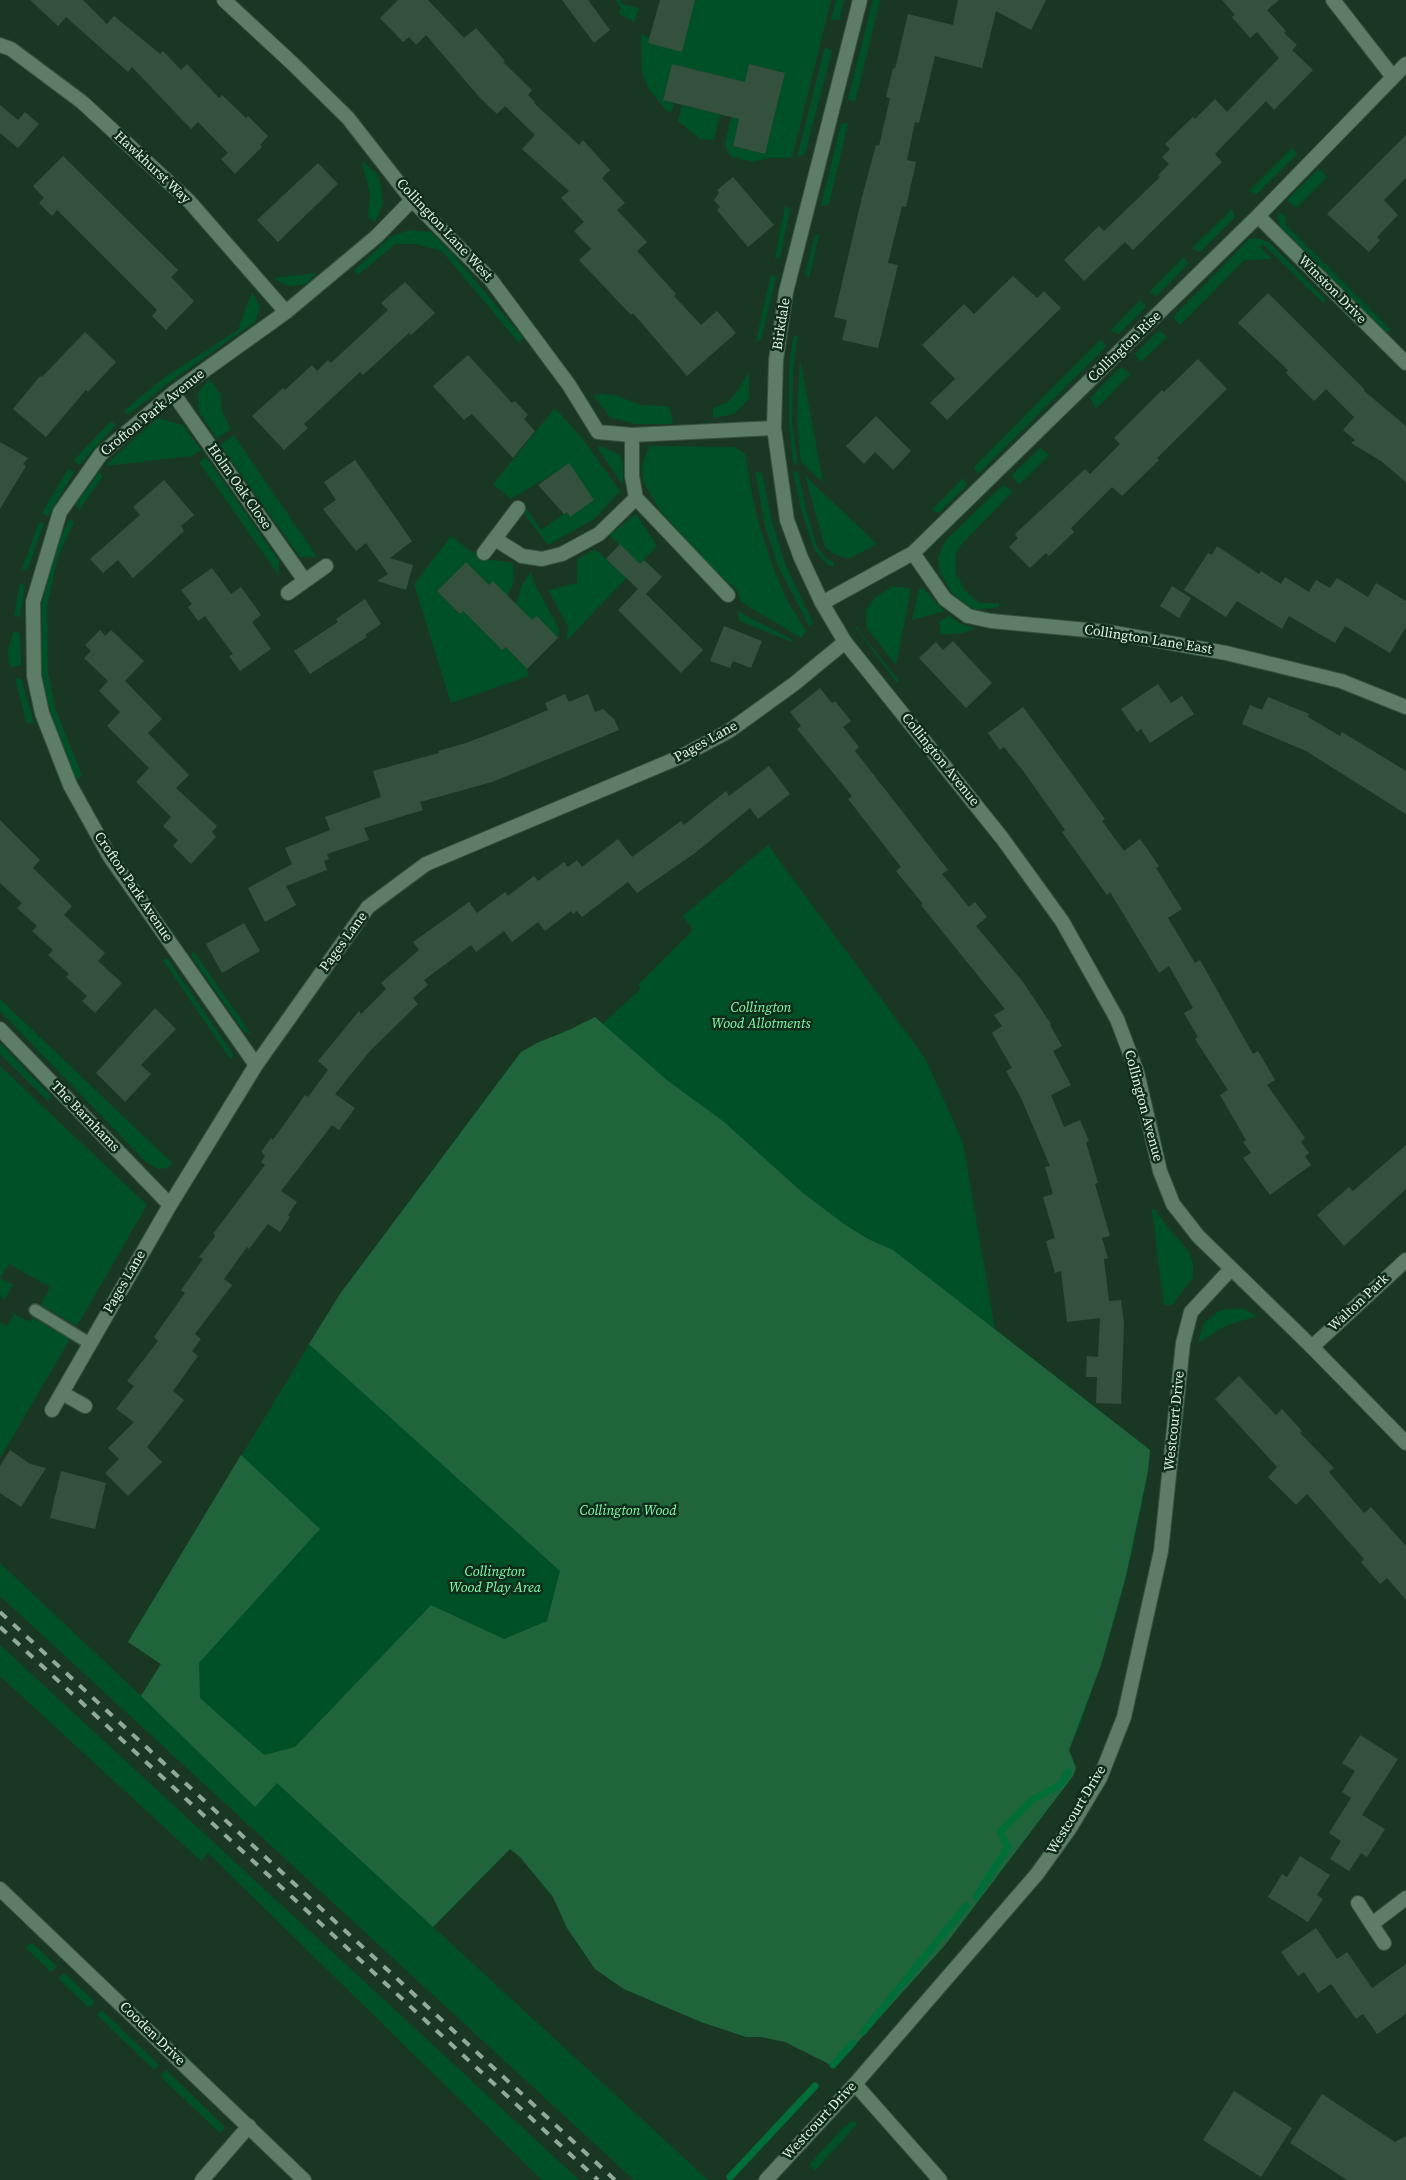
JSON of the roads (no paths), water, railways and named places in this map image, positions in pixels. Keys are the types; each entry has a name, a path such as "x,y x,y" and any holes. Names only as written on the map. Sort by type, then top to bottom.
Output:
{"street":[{"name":"Birkdale","path":"845,642 822,603 801,558 787,520 774,428 776,360 786,292 860,0"},
{"path":"1333,0 1392,77"},
{"name":"Collington Lane West","path":"226,1 292,62 348,118 412,200 491,280 570,385 598,432 632,435 774,428"},
{"name":"Hawkhurst Way","path":"0,45 11,49 82,102 189,201 286,312"},
{"name":"Collington Rise","path":"822,603 913,553 1258,216 1406,64"},
{"name":"Crofton Park Avenue","path":"256,1065 106,849 70,785 42,713 34,676 33,602 60,512 101,454 173,393 286,312 377,236 412,200"},
{"name":"Winston Drive","path":"1258,216 1406,363"},
{"name":"Holm Oak Close","path":"173,393 305,581"},
{"path":"632,435 632,476 636,498 728,595"},
{"path":"495,538 522,556 542,559 562,554 599,534 636,498"},
{"path":"484,553 518,508"},
{"name":"Collington Lane East","path":"913,553 945,599 968,616 991,621 1109,632 1226,653 1341,681 1406,707"},
{"path":"288,593 326,566"},
{"name":"Pages Lane","path":"52,1410 170,1205 256,1065 368,907 426,864 680,757 729,731 794,684 845,642"},
{"name":"Collington Avenue","path":"845,642 1002,838 1062,921 1118,1019 1136,1072 1160,1171 1173,1204 1198,1236 1312,1347 1406,1443"},
{"name":"The Barnhams","path":"0,1029 170,1205"},
{"name":"Walton Park","path":"1312,1347 1406,1260"},
{"name":"Westcourt Drive","path":"766,2180 855,2084 1037,1874 1070,1828 1100,1778 1124,1717 1161,1551 1183,1343 1190,1312 1231,1269"},
{"path":"62,1393 85,1406"},
{"name":"Cooden Drive","path":"0,1889 304,2180"},
{"path":"1372,1924 1406,1898"},
{"path":"1358,1903 1384,1943"},
{"path":"855,2084 940,2180"},
{"path":"202,2180 249,2126"}],"lane":[{"path":"35,1310 90,1343"}],"waterway":[{"path":"976,1897 1008,1847 1000,1832 1032,1800 1061,1784 1068,1772"},
{"path":"863,2032 966,1906"},
{"path":"833,2065 853,2043"},
{"path":"730,2177 815,2086"}],"railway":[{"path":"0,1612 615,2180"},
{"path":"0,1627 598,2180"}],"park label":[{"name":"Collington Wood Allotments","path":"761,1016"},
{"name":"Collington Wood","path":"628,1511"},
{"name":"Collington Wood Play Area","path":"495,1580"}]}
